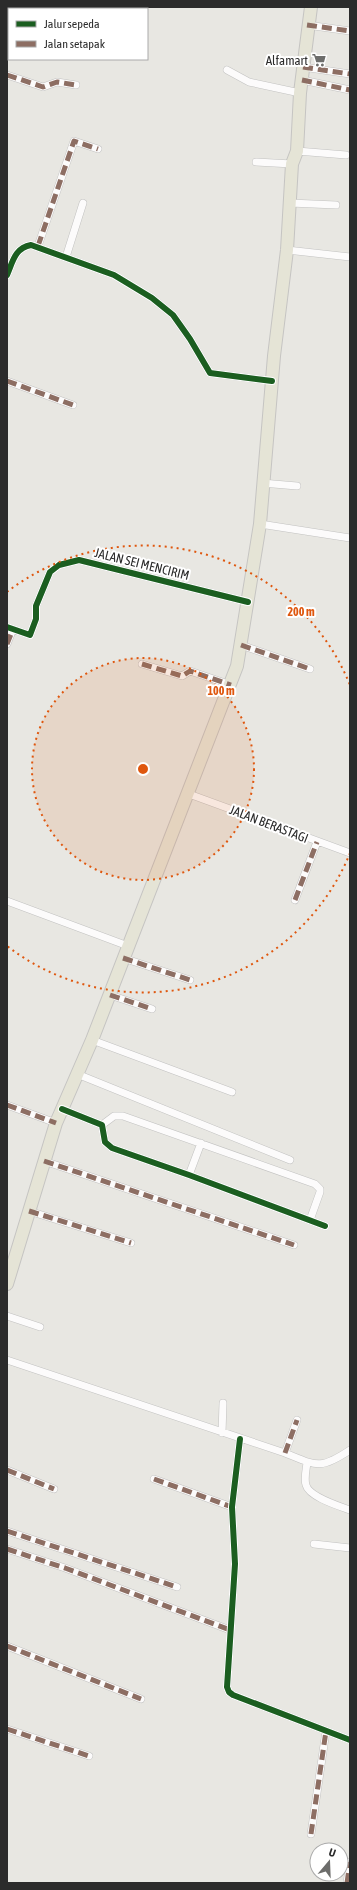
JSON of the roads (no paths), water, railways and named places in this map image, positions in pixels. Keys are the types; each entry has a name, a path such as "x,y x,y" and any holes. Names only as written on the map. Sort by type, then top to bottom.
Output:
{"main road":[{"path":"7,1284 56,1123 110,995 123,958 189,794 237,666 260,524 262,483 286,250 292,164 298,151 300,93 307,25 311,7"}],"street":[{"path":"307,25 350,31"},
{"path":"303,66 350,74"},
{"path":"227,70 249,82 300,93"},
{"path":"7,75 43,87 57,82 76,85"},
{"path":"302,80 350,90"},
{"path":"38,246 74,141 98,149"},
{"path":"298,151 346,155"},
{"path":"256,162 292,164"},
{"path":"66,257 83,203"},
{"path":"290,203 336,205"},
{"path":"7,275 16,253 23,246 31,245 38,246 114,275 152,298 173,315 210,373 272,382"},
{"path":"286,250 350,256"},
{"path":"7,381 73,405"},
{"path":"262,483 297,486"},
{"path":"260,524 350,538"},
{"name":"JALAN SEI MENCIRIM","path":"10,628 30,635 36,619 36,606 51,571 62,564 79,560 93,562 248,602"},
{"path":"7,644 10,628"},
{"path":"241,645 310,669"},
{"path":"142,664 161,671 182,676 190,671 230,685"},
{"name":"JALAN BERASTAGI","path":"189,794 350,853"},
{"path":"295,900 317,842"},
{"path":"7,901 128,946"},
{"path":"123,958 190,980"},
{"path":"110,995 152,1009"},
{"path":"92,1040 232,1092"},
{"path":"77,1074 290,1160"},
{"path":"7,1106 56,1123"},
{"path":"62,1109 102,1125"},
{"path":"102,1125 114,1116 123,1116 318,1186 320,1192 310,1220"},
{"path":"102,1125 105,1142 112,1148 325,1226"},
{"path":"189,1175 201,1143"},
{"path":"44,1161 294,1245"},
{"path":"29,1211 131,1243"},
{"path":"7,1316 40,1327"},
{"path":"7,1360 285,1453 307,1463 319,1465 327,1464 350,1450"},
{"path":"222,1433 223,1403"},
{"path":"285,1453 297,1420"},
{"path":"240,1439 232,1507 235,1564 227,1687 229,1692 350,1740"},
{"path":"307,1463 306,1482 309,1491 315,1496 350,1510"},
{"path":"7,1470 54,1489"},
{"path":"154,1479 232,1507"},
{"path":"7,1531 177,1587"},
{"path":"314,1544 350,1548"},
{"path":"7,1549 65,1568 230,1630"},
{"path":"7,1646 141,1699"},
{"path":"7,1729 89,1756"},
{"path":"311,1834 326,1731"},
{"path":"347,1883 350,1862"}],"place":[{"name":"Alfamart","path":"319,60"}]}
